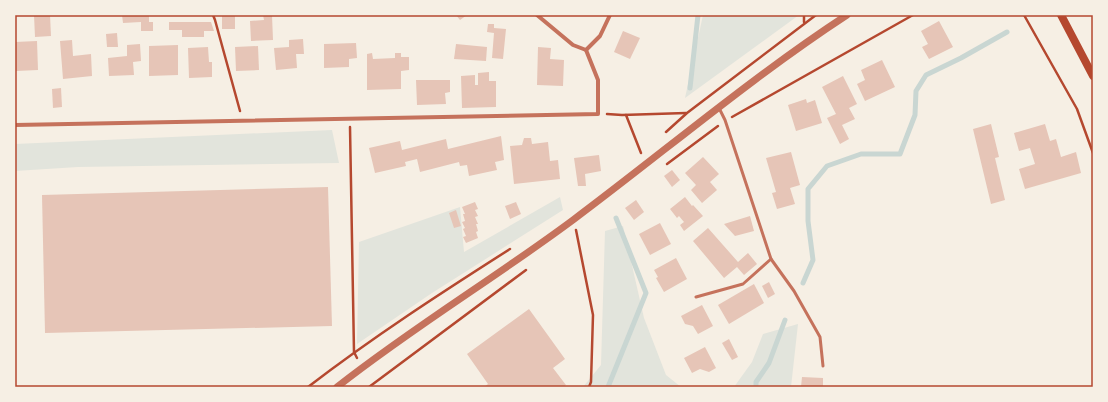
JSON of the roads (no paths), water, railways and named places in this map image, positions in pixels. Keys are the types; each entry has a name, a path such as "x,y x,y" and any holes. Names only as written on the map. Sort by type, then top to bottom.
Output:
{"main road":[{"path":"1061,15 1093,76"}],"street":[{"path":"15,125 598,114 598,80 586,50 573,45 537,15"},
{"path":"586,50 600,36 610,15"},
{"path":"336,387 571,221 719,108 820,33 848,15"}],"lane":[{"path":"719,108 725,120 771,259 794,291 820,337 823,366"},
{"path":"696,297 743,284 771,259"}],"waterway":[{"path":"690,88 698,15"},
{"path":"803,283 813,260 808,221 808,189 827,166 861,154 900,154 915,115 916,91 926,75 961,58 1007,32"},
{"path":"608,387 646,293 616,218"},
{"path":"756,387 756,382 769,363 785,320"}]}
